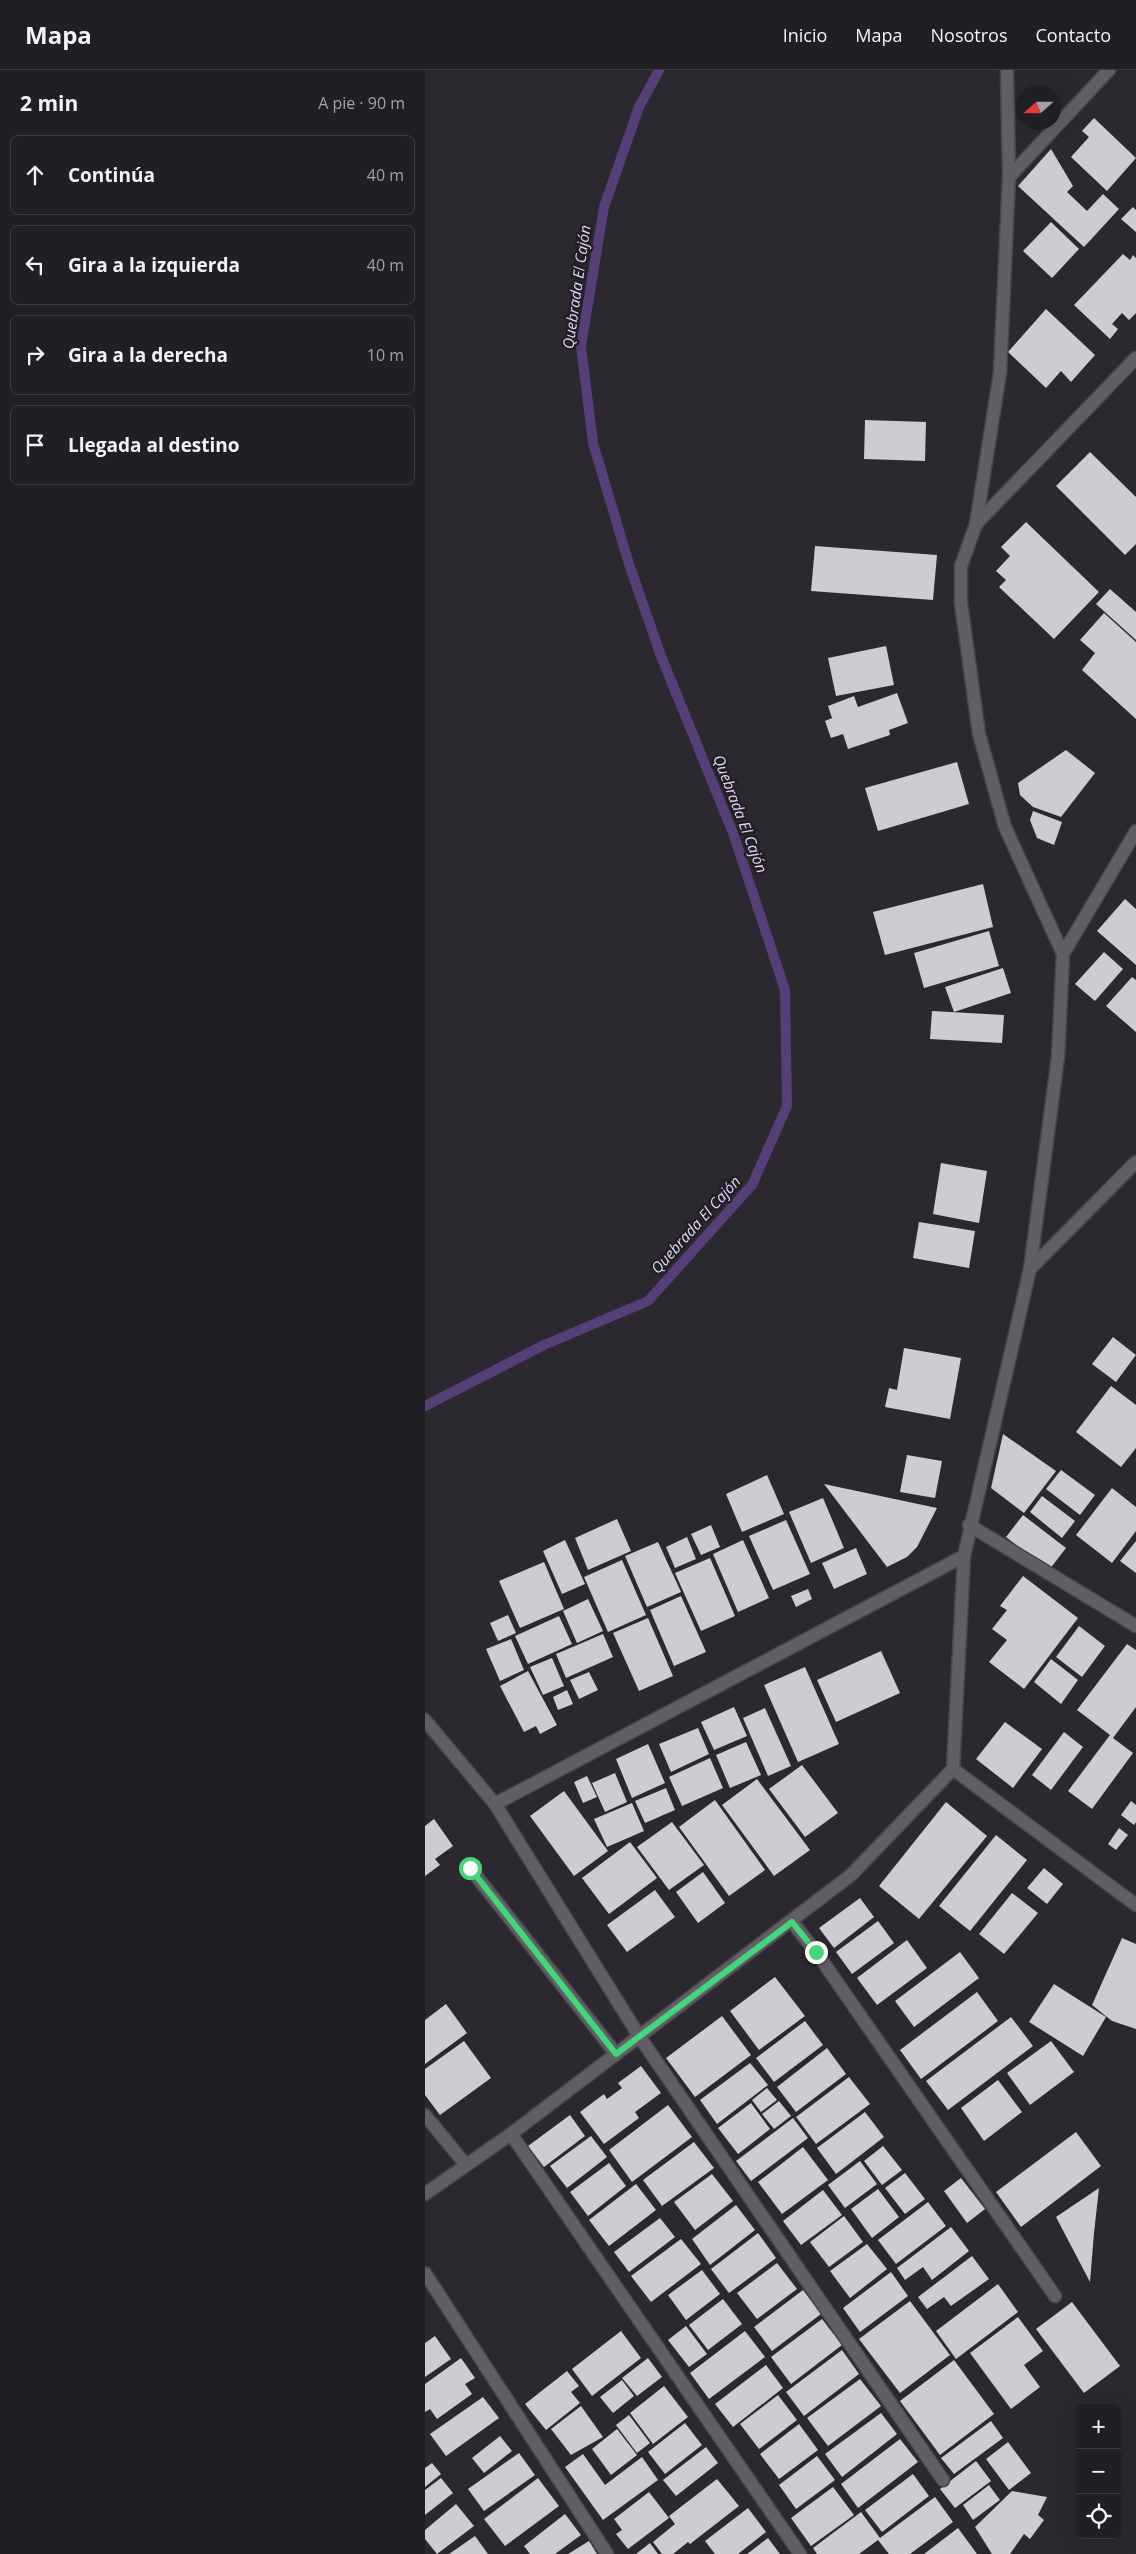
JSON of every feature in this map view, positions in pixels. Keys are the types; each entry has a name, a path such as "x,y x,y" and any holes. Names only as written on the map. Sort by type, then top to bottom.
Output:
{"street":[{"path":"425,2194 511,2134 792,1922 851,1875 953,1769 964,1556 969,1525 1030,1269 1058,1057 1063,954 1005,827 979,734 961,603 961,566 976,524 1000,373 1009,177 1007,70"},
{"path":"1009,177 1109,70"},
{"path":"976,524 1136,358"},
{"path":"1063,954 1136,831"},
{"path":"1030,1269 1136,1162"},
{"path":"969,1525 1136,1626"},
{"path":"495,1804 964,1556"},
{"path":"425,1720 495,1804 639,2036 943,2480"},
{"path":"953,1769 1136,1904"},
{"path":"470,1868 616,2054"},
{"path":"792,1922 816,1952 1055,2296"},
{"path":"425,2115 466,2165"},
{"path":"511,2134 800,2554"},
{"path":"425,2273 607,2554"}],"building":[{"path":"1094,118 1136,158 1107,191 1071,157 1089,137 1082,131"},
{"path":"1051,149 1073,186 1067,192 1087,211 1103,194 1119,209 1084,247 1018,186"},
{"path":"1133,207 1136,210 1136,232 1121,219"},
{"path":"1051,222 1079,249 1052,278 1023,251"},
{"path":"1123,254 1130,260 1133,255 1136,258 1136,313 1129,320 1122,313 1112,324 1118,329 1110,339 1074,305"},
{"path":"1046,309 1095,355 1071,382 1061,371 1046,388 1008,352"},
{"path":"865,420 926,422 925,461 864,459"},
{"path":"1090,452 1136,497 1136,544 1125,555 1056,486"},
{"path":"1026,522 1099,592 1054,639 999,587 1006,580 996,571 1010,556 1001,547"},
{"path":"815,546 937,555 933,600 811,591"},
{"path":"1110,589 1136,612 1136,640 1096,604"},
{"path":"1104,613 1136,642 1136,719 1082,670 1095,653 1080,640"},
{"path":"886,646 894,685 836,696 828,658"},
{"path":"897,693 908,723 889,730 890,735 848,749 843,734 831,738 825,721 832,718 828,706 854,696 858,707"},
{"path":"1066,750 1095,773 1061,817 1033,807 1020,795 1018,783"},
{"path":"957,762 969,804 878,831 865,788"},
{"path":"1033,811 1062,822 1054,845 1037,838 1030,820"},
{"path":"983,884 993,927 885,955 873,912"},
{"path":"1125,899 1136,909 1136,965 1097,931"},
{"path":"989,931 999,966 924,988 914,953"},
{"path":"1104,952 1123,969 1095,1001 1075,984"},
{"path":"1003,968 1011,993 954,1012 945,987"},
{"path":"1132,977 1136,980 1136,1032 1106,1006"},
{"path":"932,1011 1004,1015 1002,1043 930,1039"},
{"path":"941,1163 987,1171 979,1223 933,1214"},
{"path":"919,1222 975,1231 969,1268 913,1258"},
{"path":"1113,1337 1136,1355 1116,1382 1092,1364"},
{"path":"904,1348 961,1358 950,1419 885,1407 889,1388 897,1390"},
{"path":"1111,1386 1136,1405 1136,1448 1121,1467 1076,1432"},
{"path":"1003,1434 1056,1471 1024,1513 991,1488"},
{"path":"907,1455 942,1461 935,1498 900,1492"},
{"path":"1061,1470 1095,1495 1080,1515 1046,1489"},
{"path":"767,1475 784,1514 742,1532 726,1494"},
{"path":"824,1484 937,1508 917,1547 907,1557 887,1567"},
{"path":"1112,1488 1136,1507 1136,1531 1112,1563 1076,1535"},
{"path":"1042,1496 1075,1521 1062,1538 1030,1512"},
{"path":"823,1498 844,1548 811,1563 789,1512"},
{"path":"1023,1515 1066,1548 1049,1570 1006,1537"},
{"path":"617,1519 631,1551 588,1570 575,1538"},
{"path":"786,1520 810,1574 773,1590 749,1536"},
{"path":"711,1525 720,1547 701,1555 691,1534"},
{"path":"687,1537 696,1559 675,1568 666,1547"},
{"path":"565,1540 585,1584 562,1594 543,1551"},
{"path":"743,1540 769,1598 738,1612 713,1554"},
{"path":"1136,1541 1136,1573 1120,1561"},
{"path":"658,1542 681,1592 647,1607 625,1556"},
{"path":"856,1548 867,1574 834,1589 822,1563"},
{"path":"710,1558 735,1616 701,1631 675,1573"},
{"path":"622,1560 646,1615 608,1632 584,1577"},
{"path":"544,1562 564,1609 520,1628 499,1581"},
{"path":"1023,1576 1078,1618 1024,1689 989,1662 1007,1640 992,1629 1007,1610 1000,1606"},
{"path":"808,1589 812,1599 796,1607 791,1596"},
{"path":"681,1596 706,1652 674,1666 650,1610"},
{"path":"588,1599 603,1631 577,1643 563,1611"},
{"path":"508,1615 516,1633 498,1641 490,1623"},
{"path":"559,1616 572,1644 528,1664 515,1636"},
{"path":"648,1618 673,1676 639,1691 613,1633"},
{"path":"1079,1626 1105,1646 1082,1677 1056,1657"},
{"path":"603,1634 613,1657 566,1678 556,1654"},
{"path":"511,1639 524,1670 500,1681 486,1649"},
{"path":"1127,1644 1136,1650 1136,1707 1113,1738 1133,1753 1092,1809 1068,1791 1110,1735 1077,1710"},
{"path":"881,1651 900,1693 836,1722 817,1680"},
{"path":"552,1658 564,1686 543,1695 530,1667"},
{"path":"1051,1659 1078,1680 1061,1704 1034,1682"},
{"path":"805,1667 839,1744 798,1762 764,1685"},
{"path":"528,1671 557,1725 540,1734 536,1726 524,1732 500,1686"},
{"path":"589,1672 598,1690 579,1699 570,1680"},
{"path":"567,1690 573,1704 558,1710 553,1697"},
{"path":"734,1707 747,1736 714,1750 701,1722"},
{"path":"765,1708 791,1766 768,1776 743,1718"},
{"path":"1005,1722 1042,1749 1013,1788 976,1759"},
{"path":"698,1728 709,1754 671,1772 659,1744"},
{"path":"1064,1732 1083,1747 1051,1790 1032,1775"},
{"path":"746,1742 761,1775 730,1788 716,1755"},
{"path":"648,1744 665,1783 632,1798 616,1759"},
{"path":"710,1758 723,1788 682,1806 669,1777"},
{"path":"802,1765 838,1813 805,1837 769,1789"},
{"path":"615,1773 627,1802 605,1812 592,1783"},
{"path":"587,1776 597,1797 583,1803 574,1782"},
{"path":"757,1779 810,1850 774,1876 722,1805"},
{"path":"666,1788 675,1810 645,1823 635,1801"},
{"path":"564,1791 608,1851 574,1876 530,1816"},
{"path":"715,1800 765,1870 729,1896 679,1827"},
{"path":"1131,1801 1136,1805 1136,1822 1134,1825 1121,1815"},
{"path":"946,1802 987,1836 919,1919 879,1886"},
{"path":"632,1803 644,1831 607,1847 594,1819"},
{"path":"434,1819 453,1846 435,1859 440,1865 425,1876 425,1826"},
{"path":"672,1822 704,1865 669,1890 637,1847"},
{"path":"1119,1828 1128,1835 1116,1850 1108,1844"},
{"path":"996,1835 1027,1860 970,1931 939,1906"},
{"path":"630,1842 657,1878 609,1914 582,1878"},
{"path":"1044,1868 1063,1884 1047,1904 1027,1888"},
{"path":"703,1872 725,1903 698,1923 676,1892"},
{"path":"655,1890 675,1917 627,1952 607,1925"},
{"path":"1012,1893 1038,1913 1004,1954 979,1934"},
{"path":"860,1898 874,1917 834,1948 819,1928"},
{"path":"878,1921 894,1943 852,1974 836,1952"},
{"path":"1122,1938 1136,1944 1136,2029 1112,2021 1092,2005"},
{"path":"907,1940 927,1968 877,2005 857,1978"},
{"path":"960,1952 979,1978 914,2027 895,2001"},
{"path":"775,1977 805,2016 759,2050 730,2011"},
{"path":"1054,1984 1106,2017 1083,2056 1029,2022"},
{"path":"977,1992 998,2021 921,2079 900,2050"},
{"path":"446,2004 467,2033 425,2064 425,2020"},
{"path":"722,2016 751,2055 695,2097 666,2058"},
{"path":"1011,2017 1033,2046 948,2110 926,2081"},
{"path":"805,2021 823,2045 774,2082 756,2058"},
{"path":"464,2041 491,2078 440,2115 425,2095 425,2069"},
{"path":"1051,2041 1074,2072 1030,2105 1007,2073"},
{"path":"827,2048 846,2074 796,2112 777,2087"},
{"path":"750,2063 768,2085 717,2124 700,2100"},
{"path":"641,2066 661,2093 635,2112 639,2118 604,2144 580,2112 604,2094 607,2099 622,2088 618,2083"},
{"path":"849,2077 870,2104 816,2144 796,2117"},
{"path":"998,2080 1022,2112 984,2141 961,2108"},
{"path":"767,2088 777,2100 761,2112 752,2100"},
{"path":"779,2101 791,2116 774,2129 762,2114"},
{"path":"751,2103 770,2129 738,2154 718,2128"},
{"path":"668,2105 692,2137 632,2182 609,2150"},
{"path":"865,2112 884,2137 836,2174 817,2148"},
{"path":"570,2115 585,2136 544,2167 528,2146"},
{"path":"793,2118 808,2138 751,2181 736,2161"},
{"path":"1076,2132 1101,2166 1021,2227 996,2192"},
{"path":"591,2136 607,2157 567,2188 550,2166"},
{"path":"694,2142 714,2168 662,2206 643,2180"},
{"path":"883,2146 902,2170 882,2185 864,2161"},
{"path":"803,2147 828,2180 782,2214 758,2182"},
{"path":"860,2161 877,2184 845,2208 828,2185"},
{"path":"609,2163 626,2186 588,2216 570,2192"},
{"path":"905,2173 925,2199 905,2214 885,2188"},
{"path":"712,2174 733,2201 695,2230 674,2202"},
{"path":"961,2178 985,2209 967,2223 944,2191"},
{"path":"636,2184 656,2210 609,2246 589,2220"},
{"path":"1099,2188 1094,2233 1090,2282 1056,2217"},
{"path":"878,2189 899,2217 872,2238 851,2209"},
{"path":"823,2190 842,2215 801,2245 783,2221"},
{"path":"928,2202 946,2226 896,2264 878,2240"},
{"path":"736,2205 755,2230 710,2265 692,2239"},
{"path":"844,2216 863,2242 829,2267 810,2242"},
{"path":"660,2218 675,2237 629,2272 614,2252"},
{"path":"951,2227 969,2251 932,2280 923,2267 905,2280 897,2268"},
{"path":"758,2233 776,2258 729,2293 711,2269"},
{"path":"681,2239 701,2264 651,2302 631,2276"},
{"path":"867,2244 887,2269 850,2298 830,2271"},
{"path":"972,2256 989,2279 951,2306 944,2297 927,2309 918,2297"},
{"path":"777,2263 797,2289 757,2319 737,2293"},
{"path":"702,2270 720,2294 686,2320 668,2295"},
{"path":"891,2272 908,2296 860,2332 843,2308"},
{"path":"998,2284 1018,2312 956,2359 936,2331"},
{"path":"803,2290 821,2314 772,2351 754,2327"},
{"path":"723,2299 742,2324 708,2350 689,2325"},
{"path":"910,2301 950,2355 900,2393 859,2339"},
{"path":"1072,2302 1120,2366 1084,2393 1036,2329"},
{"path":"1018,2317 1043,2351 1024,2365 1040,2387 1011,2409 970,2353"},
{"path":"822,2319 842,2345 791,2384 771,2357"},
{"path":"686,2326 707,2354 689,2367 668,2340"},
{"path":"621,2331 641,2358 592,2396 572,2369"},
{"path":"745,2331 765,2357 709,2399 690,2373"},
{"path":"435,2336 451,2359 425,2377 425,2343"},
{"path":"842,2350 859,2374 804,2416 786,2392"},
{"path":"461,2358 475,2378 465,2384 472,2394 437,2419 430,2409 425,2412 425,2384"},
{"path":"648,2358 662,2377 637,2396 622,2378"},
{"path":"954,2360 994,2414 940,2455 900,2401"},
{"path":"766,2365 783,2388 733,2427 715,2404"},
{"path":"567,2371 579,2386 571,2392 580,2403 546,2430 525,2404"},
{"path":"860,2379 881,2406 828,2446 807,2418"},
{"path":"622,2380 634,2396 613,2413 600,2397"},
{"path":"664,2386 688,2417 653,2444 630,2413"},
{"path":"778,2395 797,2420 759,2449 740,2424"},
{"path":"483,2397 499,2418 446,2456 430,2434"},
{"path":"581,2406 603,2437 571,2455 551,2429"},
{"path":"881,2413 897,2434 842,2477 825,2454"},
{"path":"629,2415 650,2443 637,2453 616,2425"},
{"path":"991,2421 1003,2438 954,2474 941,2458"},
{"path":"685,2423 702,2445 665,2474 648,2452"},
{"path":"799,2424 818,2450 779,2479 760,2454"},
{"path":"617,2429 637,2455 611,2475 592,2449"},
{"path":"500,2436 512,2451 484,2473 472,2458"},
{"path":"900,2439 918,2462 858,2508 841,2484"},
{"path":"1008,2442 1031,2473 1009,2490 986,2459"},
{"path":"706,2447 718,2463 676,2496 663,2480"},
{"path":"519,2453 535,2475 484,2511 468,2489"},
{"path":"583,2454 605,2485 642,2457 658,2480 603,2520 565,2467"},
{"path":"817,2456 835,2480 796,2509 779,2485"},
{"path":"976,2461 991,2481 955,2508 940,2489"},
{"path":"432,2463 441,2474 425,2487 425,2468"},
{"path":"913,2474 929,2496 882,2532 865,2510"},
{"path":"441,2478 453,2493 425,2515 425,2490"},
{"path":"538,2478 559,2506 505,2546 484,2519"},
{"path":"717,2479 739,2506 690,2544 688,2542 673,2554 662,2554 653,2542 675,2524 669,2516"},
{"path":"989,2485 1000,2500 973,2520 963,2505"},
{"path":"833,2487 854,2515 811,2546 791,2518"},
{"path":"1012,2491 1047,2497 1038,2515 1044,2520 1030,2539 1024,2534 1010,2554 992,2554 975,2527"},
{"path":"649,2492 669,2518 628,2549 616,2534 622,2530 614,2519"},
{"path":"935,2497 953,2522 910,2554 889,2554 878,2540 859,2554 817,2554 813,2548 861,2512 880,2538"},
{"path":"456,2504 474,2526 437,2554 425,2539 425,2530"},
{"path":"748,2508 766,2532 738,2554 715,2554 705,2541"},
{"path":"565,2514 581,2535 555,2554 530,2554 524,2546"},
{"path":"958,2528 977,2554 924,2554"},
{"path":"475,2536 488,2554 449,2554"},
{"path":"768,2538 780,2554 747,2554"},
{"path":"589,2541 597,2554 568,2554"},
{"path":"650,2543 658,2554 636,2554"}],"waterway":[{"name":"Quebrada El Cajón","path":"425,1406 544,1345 648,1301 752,1185 787,1106 785,990 733,833 661,656 629,564 593,443 581,346 604,207 639,107 659,70"}],"route":[{"path":"470,1868 586,2013 616,2054 792,1922 816,1952"}]}
